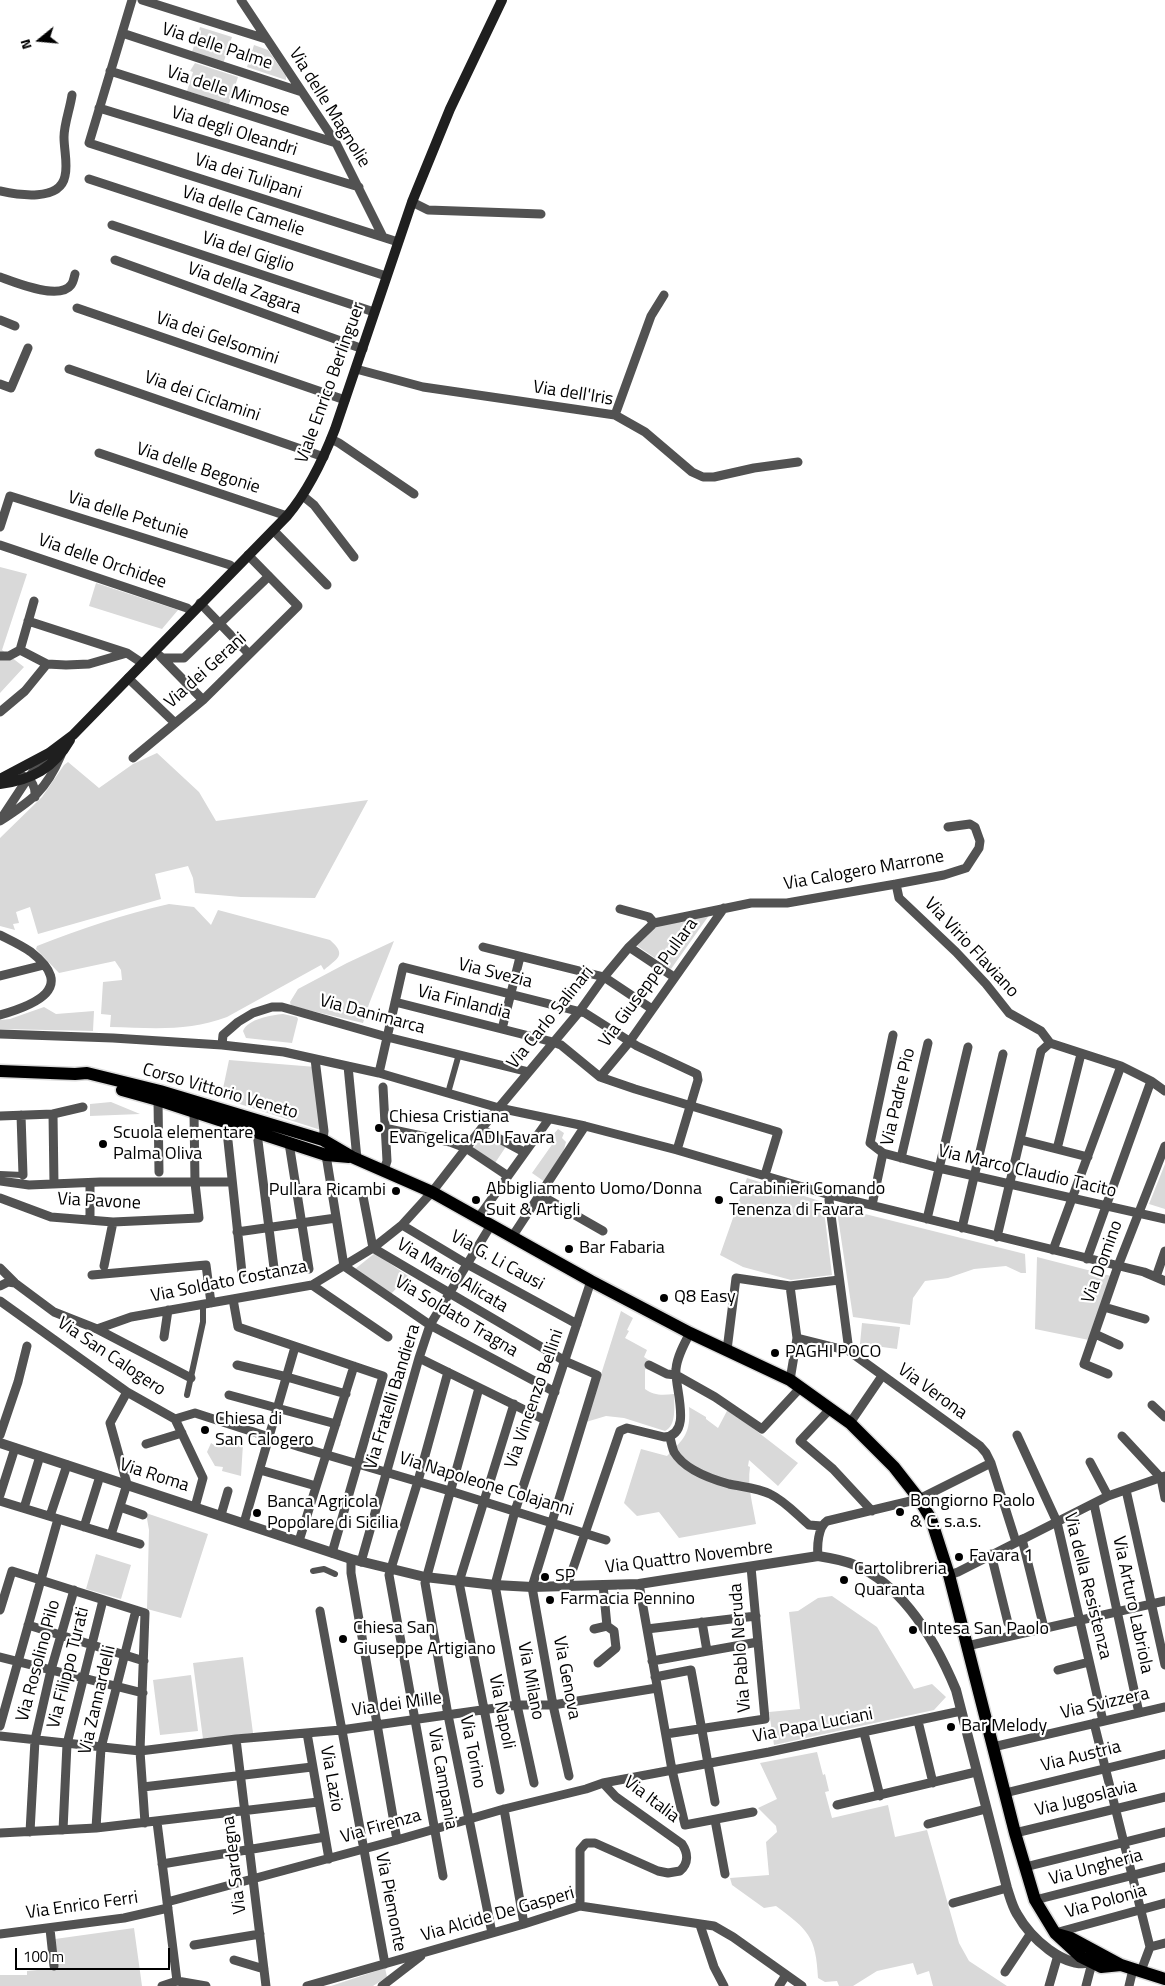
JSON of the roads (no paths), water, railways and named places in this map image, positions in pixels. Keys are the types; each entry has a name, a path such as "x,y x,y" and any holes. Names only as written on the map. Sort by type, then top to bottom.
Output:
{"main road":[{"name":"Viale Enrico Berlinguer","path":"73,736 142,663 158,654 200,603 288,516 303,496 324,457 331,439 412,202 450,109 502,0"},
{"path":"0,779 49,753 73,736"},
{"path":"0,784 28,778 44,768 62,754 73,736"},
{"name":"Corso Vittorio Veneto","path":"0,1071 87,1073 160,1091 323,1140 354,1158 432,1192 591,1282 690,1333 790,1380 850,1423 894,1467 919,1499 931,1519 949,1575 1015,1834 1035,1900 1055,1933 1072,1950 1094,1957"},
{"name":"Corso Vittorio Veneto","path":"75,1074 86,1081 158,1100 326,1155 354,1158"},
{"path":"1094,1957 1101,1967 1132,1968 1165,1979"}],"street":[{"path":"100,108 132,0"},
{"path":"142,0 266,40"},
{"name":"Via delle Magnolie","path":"240,0 336,143 383,238"},
{"name":"Via delle Palme","path":"122,33 302,92"},
{"name":"Via delle Mimose","path":"110,71 336,143"},
{"path":"0,191 28,195 49,193 62,186 66,171 64,135 72,95"},
{"name":"Via dei Tulipani","path":"100,108 89,143 398,242"},
{"name":"Via degli Oleandri","path":"100,108 359,187"},
{"name":"Via delle Camelie","path":"89,179 386,276"},
{"path":"412,202 428,210 541,214"},
{"name":"Via del Giglio","path":"112,225 374,312"},
{"name":"Via della Zagara","path":"115,260 363,348"},
{"path":"0,277 21,285 55,292 64,290 71,285 75,274"},
{"path":"615,415 651,316 664,294"},
{"name":"Via dei Gelsomini","path":"77,308 345,400"},
{"path":"0,320 15,326"},
{"path":"0,384 11,388 28,348"},
{"name":"Via dei Ciclamini","path":"69,369 324,457"},
{"name":"Via dell'Iris","path":"356,369 423,387 615,415 645,432 692,472 703,477 714,477 754,468 798,462"},
{"path":"331,439 414,494"},
{"name":"Via delle Begonie","path":"99,453 288,516"},
{"name":"Via delle Petunie","path":"0,527 10,496 230,565 234,569"},
{"path":"303,496 314,505 354,557"},
{"path":"274,530 327,585"},
{"name":"Via delle Orchidee","path":"0,545 187,608 192,612"},
{"path":"158,654 184,658 269,576 248,555"},
{"name":"Via dei Gerani","path":"133,758 202,700 298,606 269,576"},
{"path":"0,656 9,656 20,650 34,601"},
{"path":"200,603 249,654"},
{"path":"28,621 128,653 142,663"},
{"path":"20,650 48,664 83,665 128,653"},
{"path":"158,654 202,700"},
{"path":"0,712 24,691 48,664"},
{"path":"128,678 174,722"},
{"path":"0,821 28,778 49,753"},
{"path":"0,821 35,797 51,776 62,754"},
{"path":"14,773 28,778 34,785 35,797"},
{"name":"Via Calogero Marrone","path":"724,908 750,903 787,903 944,875 966,868 979,848 980,841 975,827 970,824 948,827"},
{"name":"Via Virio Flaviano","path":"896,884 899,898 956,952 986,984 1009,1013 1041,1031 1050,1042 1080,1054 1121,1066 1151,1081 1165,1091"},
{"path":"620,909 649,917 654,923 724,908"},
{"name":"Via Giuseppe Pullara","path":"600,1077 630,1041 724,908"},
{"name":"Via Carlo Salinari","path":"432,1192 481,1128 578,1012 604,977 654,923"},
{"path":"0,935 27,950 44,965 51,980 50,987 45,996 32,1004 0,1015"},
{"path":"482,947 604,977 652,1008"},
{"path":"629,948 674,977"},
{"path":"502,1029 520,957"},
{"path":"0,976 44,965"},
{"name":"Via Svezia","path":"395,1002 403,967 585,1013 630,1041 697,1074 698,1080 691,1105"},
{"path":"379,1073 395,1002"},
{"name":"Via Finlandia","path":"395,1002 553,1042 561,1045 600,1077"},
{"name":"Via Danimarca","path":"222,1045 223,1035 243,1019 260,1010 282,1006 387,1037 529,1072"},
{"path":"0,1034 113,1038 222,1045 284,1052 379,1073 499,1108 585,1126 677,1150 830,1195 1118,1266 1165,1281"},
{"path":"872,1205 883,1154 870,1143 893,1035"},
{"path":"998,1237 1041,1052 1050,1042"},
{"name":"Via Padre Pio","path":"902,1158 928,1043"},
{"path":"927,1219 968,1047"},
{"path":"448,1093 459,1054"},
{"path":"962,1228 1003,1054"},
{"path":"1057,1149 1080,1054"},
{"path":"315,1059 324,1131 323,1140"},
{"path":"348,1066 354,1158"},
{"path":"1053,1250 1121,1066"},
{"path":"600,1077 778,1132 765,1175"},
{"path":"1086,1259 1151,1081"},
{"path":"383,1087 387,1161 384,1170"},
{"path":"158,1100 159,1172"},
{"path":"677,1150 691,1105"},
{"path":"0,1116 53,1114 83,1107"},
{"path":"194,1112 195,1183"},
{"path":"53,1114 54,1184"},
{"path":"0,1174 23,1174 21,1115"},
{"path":"478,1218 549,1119"},
{"path":"226,1122 242,1273"},
{"path":"512,1238 585,1126"},
{"path":"384,1128 450,1142 466,1148 508,1176"},
{"path":"481,1128 524,1152"},
{"path":"258,1133 274,1268"},
{"path":"1021,1140 1088,1157"},
{"path":"289,1143 309,1269"},
{"name":"Via Domino","path":"1108,1374 1084,1364 1118,1266 1165,1146"},
{"name":"Via Marco Claudio Tacito","path":"883,1154 1165,1219"},
{"path":"326,1155 344,1266"},
{"path":"0,1181 29,1185 232,1182"},
{"path":"90,1183 90,1220"},
{"name":"Via Pavone","path":"0,1198 51,1217 113,1222 199,1218 195,1183"},
{"name":"Via Mario Alicata","path":"362,1191 373,1248 565,1361 597,1375 552,1522"},
{"name":"Via Soldato Costanza","path":"97,1328 131,1317 312,1285 373,1248 402,1224 432,1192"},
{"path":"540,1195 603,1231"},
{"path":"797,1338 849,1351 829,1200 830,1195"},
{"path":"238,1232 336,1218"},
{"path":"104,1266 113,1222"},
{"name":"Via G. Li Causi","path":"402,1224 467,1264 577,1324"},
{"name":"Via Fratelli Bandiera","path":"356,1560 387,1472 430,1325 491,1225"},
{"path":"1156,1277 1165,1251"},
{"path":"92,1275 206,1265 207,1304 187,1395"},
{"name":"Via Soldato Tragna","path":"344,1266 430,1325 555,1392"},
{"path":"0,1268 14,1283 54,1312 97,1328 191,1378"},
{"path":"727,1350 736,1278 790,1286 839,1280"},
{"path":"0,1286 8,1282 14,1283"},
{"name":"Via Vincenzo Bellini","path":"495,1585 515,1511 591,1282"},
{"path":"312,1285 388,1337"},
{"path":"790,1286 797,1338 790,1380"},
{"path":"233,1300 238,1327 383,1376 332,1553"},
{"name":"Via San Calogero","path":"0,1301 127,1392 175,1419 203,1478 196,1507"},
{"path":"1104,1306 1145,1320"},
{"path":"164,1337 168,1310"},
{"path":"567,1586 622,1430 627,1428 664,1438 670,1437 678,1428 680,1421 676,1375 677,1364 690,1333"},
{"path":"1094,1334 1119,1345"},
{"path":"0,1435 3,1413 18,1382 27,1346"},
{"path":"244,1523 295,1347"},
{"name":"Via Verona","path":"849,1351 980,1446 986,1453 1019,1540 1044,1628"},
{"path":"419,1358 545,1420"},
{"path":"650,1365 667,1374 676,1375 715,1397 762,1429 801,1387"},
{"path":"237,1366 287,1377 346,1394"},
{"path":"299,1541 354,1366"},
{"path":"391,1570 448,1372"},
{"path":"850,1423 882,1376"},
{"path":"426,1577 479,1388"},
{"path":"111,1535 127,1484 110,1423 127,1392"},
{"path":"229,1395 336,1424"},
{"path":"459,1582 514,1404"},
{"path":"1152,1405 1165,1417"},
{"path":"831,1408 800,1441 832,1469 872,1511"},
{"name":"Via Napoleone Colajanni","path":"175,1419 195,1413 606,1540"},
{"path":"146,1444 182,1433"},
{"name":"Via della Resistenza","path":"1018,1434 1057,1522 1089,1662 1104,1768 1150,1946"},
{"path":"1122,1436 1163,1477 1165,1498"},
{"path":"670,1437 673,1450 677,1456 694,1470 728,1484 761,1490 771,1494 781,1500 809,1526 822,1526"},
{"name":"Via Roma","path":"0,1443 299,1541"},
{"path":"0,1495 15,1448"},
{"path":"24,1508 40,1456"},
{"path":"1090,1462 1108,1496"},
{"path":"818,1556 817,1548 822,1526 829,1520 919,1499 991,1463"},
{"path":"0,1726 41,1580 67,1465"},
{"path":"260,1470 316,1486"},
{"path":"84,1527 100,1476"},
{"path":"949,1575 1108,1496 1163,1477"},
{"path":"1126,1490 1165,1665"},
{"path":"221,1515 228,1491"},
{"path":"0,1501 140,1544"},
{"name":"Via Arturo Labriola","path":"1094,1504 1139,1713"},
{"path":"120,1507 143,1515"},
{"path":"532,1586 552,1522"},
{"name":"Via Quattro Novembre","path":"299,1541 332,1553 391,1570 459,1582 495,1585 639,1584 818,1556 838,1559 855,1565 875,1577 906,1606 931,1639 949,1674 960,1708 1007,1888 1017,1915 1042,1944 1058,1955 1077,1963 1094,1957"},
{"path":"991,1554 1008,1623"},
{"path":"356,1560 351,1573 397,1840"},
{"name":"Via Pablo Neruda","path":"666,1734 765,1719 751,1567"},
{"path":"313,1571 324,1569 335,1574"},
{"name":"Via Campania","path":"391,1570 389,1575 443,1876"},
{"path":"1,1605 12,1571 141,1611 144,1661 140,1751 146,1823"},
{"name":"Via Torino","path":"426,1577 425,1583 448,1714 492,1933"},
{"name":"Via Napoli","path":"459,1582 500,1790"},
{"name":"Via Italia","path":"603,1783 672,1770 639,1584"},
{"name":"Via Milano","path":"495,1585 517,1705 534,1783"},
{"path":"603,1585 607,1626"},
{"name":"Via Genova","path":"532,1586 569,1776"},
{"name":"Via Rosolino Pilo","path":"35,1740 51,1670 74,1590"},
{"name":"Via Filippo Turati","path":"63,1830 66,1744 103,1600"},
{"path":"967,1646 1165,1601"},
{"name":"Via Piemonte","path":"320,1610 385,1964"},
{"name":"Via Zannardelli","path":"96,1828 101,1748 125,1655 141,1611"},
{"path":"647,1629 756,1616"},
{"path":"702,1622 707,1651"},
{"path":"28,1625 144,1661"},
{"path":"594,1629 607,1626 614,1631 616,1648 598,1663"},
{"path":"652,1661 758,1642"},
{"path":"0,1657 143,1693"},
{"path":"1058,1670 1089,1662"},
{"path":"655,1677 691,1670 715,1802"},
{"name":"Via dei Mille","path":"0,1736 140,1751 341,1730 517,1705 554,1704 657,1688"},
{"name":"Via Svizzera","path":"993,1746 1165,1707"},
{"name":"Via Papa Luciani","path":"672,1770 864,1733 918,1721 960,1708"},
{"path":"918,1721 933,1783"},
{"name":"Via Lazio","path":"307,1733 329,1859"},
{"path":"864,1733 880,1796"},
{"name":"Via Filippo Turati","path":"30,1832 35,1740"},
{"name":"Via Sardegna","path":"236,1740 266,1986"},
{"name":"Via Austria","path":"1005,1793 1165,1754"},
{"path":"143,1787 312,1767"},
{"path":"672,1770 685,1825 753,1812"},
{"path":"837,1805 976,1772"},
{"name":"Via Italia","path":"580,1906 580,1850 586,1843 595,1844 663,1873 680,1871 686,1861 686,1852 682,1844 616,1797 603,1783"},
{"name":"Via Firenza","path":"168,1905 253,1878 329,1859 504,1808 586,1789 603,1783"},
{"name":"Via Jugoslavia","path":"1015,1834 1165,1797"},
{"path":"0,1833 96,1828 318,1802"},
{"path":"504,1808 524,1924"},
{"path":"928,1824 986,1809"},
{"path":"715,1820 725,1874"},
{"path":"157,1822 177,1981"},
{"path":"1024,1867 1165,1832"},
{"path":"162,1864 324,1837"},
{"name":"Via Ungheria","path":"1035,1900 1165,1867"},
{"path":"953,1903 1007,1888"},
{"name":"Via Polonia","path":"1055,1933 1165,1903"},
{"name":"Via Enrico Ferri","path":"0,1934 124,1918 168,1905"},
{"name":"Via Alcide De Gasperi","path":"308,1986 580,1906 714,1926 727,1933 802,1986"},
{"path":"700,1925 714,1967 724,1986"},
{"path":"50,1929 54,1966"},
{"path":"1005,1972 1031,1933"},
{"path":"1042,1944 1046,1935 1055,1933"},
{"path":"194,1945 260,1934"},
{"path":"1129,1986 1132,1968 1150,1946 1165,1943"},
{"path":"382,1986 426,1952"},
{"path":"1049,1986 1058,1955"},
{"path":"1086,1986 1094,1957"},
{"path":"234,1960 264,1969"},
{"path":"779,1986 786,1974"},
{"path":"162,1986 177,1981 206,1986"}],"place":[{"name":"Chiesa Cristiana Evangelica ADI Favara","path":"379,1128"},
{"name":"Scuola elementare Palma Oliva","path":"103,1144"},
{"name":"Pullara Ricambi","path":"396,1191"},
{"name":"Abbigliamento Uomo/Donna Suit & Artigli","path":"476,1200"},
{"name":"Carabinieri Comando Tenenza di Favara","path":"719,1200"},
{"name":"Bar Fabaria","path":"569,1249"},
{"name":"Q8 Easy","path":"664,1298"},
{"name":"PAGHI POCO","path":"775,1353"},
{"name":"Chiesa di San Calogero","path":"205,1430"},
{"name":"Bongiorno Paolo & C. s.a.s.","path":"900,1512"},
{"name":"Banca Agricola Popolare di Sicilia","path":"257,1513"},
{"name":"Favara 1","path":"959,1557"},
{"name":"SP","path":"545,1577"},
{"name":"Cartolibreria Quaranta","path":"844,1580"},
{"name":"Farmacia Pennino","path":"550,1600"},
{"name":"Intesa San Paolo","path":"913,1630"},
{"name":"Chiesa San Giuseppe Artigiano","path":"343,1639"},
{"name":"Bar Melody","path":"951,1727"}]}
